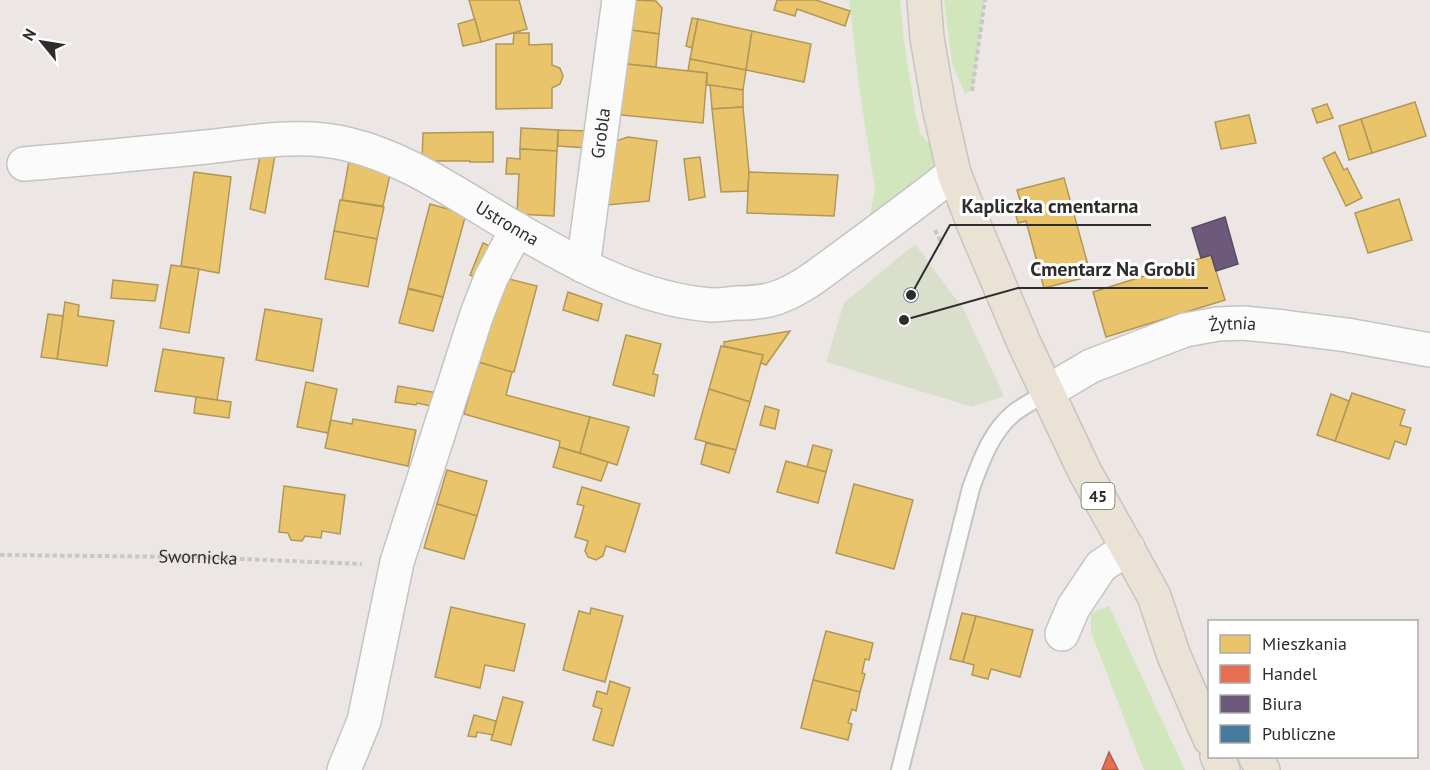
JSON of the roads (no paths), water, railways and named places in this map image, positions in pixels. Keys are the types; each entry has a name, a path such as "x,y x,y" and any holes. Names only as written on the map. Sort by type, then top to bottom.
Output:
{"main road":[{"name":"45","path":"924,0 932,72 944,130 954,173 976,230 1011,313 1085,472 1154,596 1196,655 1208,677"},
{"name":"45","path":"1154,596 1174,656 1208,737"}],"street":[{"name":"Grobla","path":"583,266 619,0"},
{"name":"Ustronna","path":"24,164 262,141 320,139 344,143 395,160 606,277 636,289 711,305 775,298 807,282 954,173"},
{"path":"344,770 364,721 397,561 477,314 491,278 517,229"},
{"name":"Żytnia","path":"1047,392 1091,366 1185,330 1218,324 1243,323 1284,327 1347,335 1430,350"},
{"path":"1062,634 1073,608 1101,566 1128,548"}],"lane":[{"path":"900,770 970,488 984,453 997,431 1014,413 1047,392"}],"place":[{"name":"Kapliczka cmentarna","path":"911,295"},
{"name":"Cmentarz Na Grobli","path":"904,320"}]}
